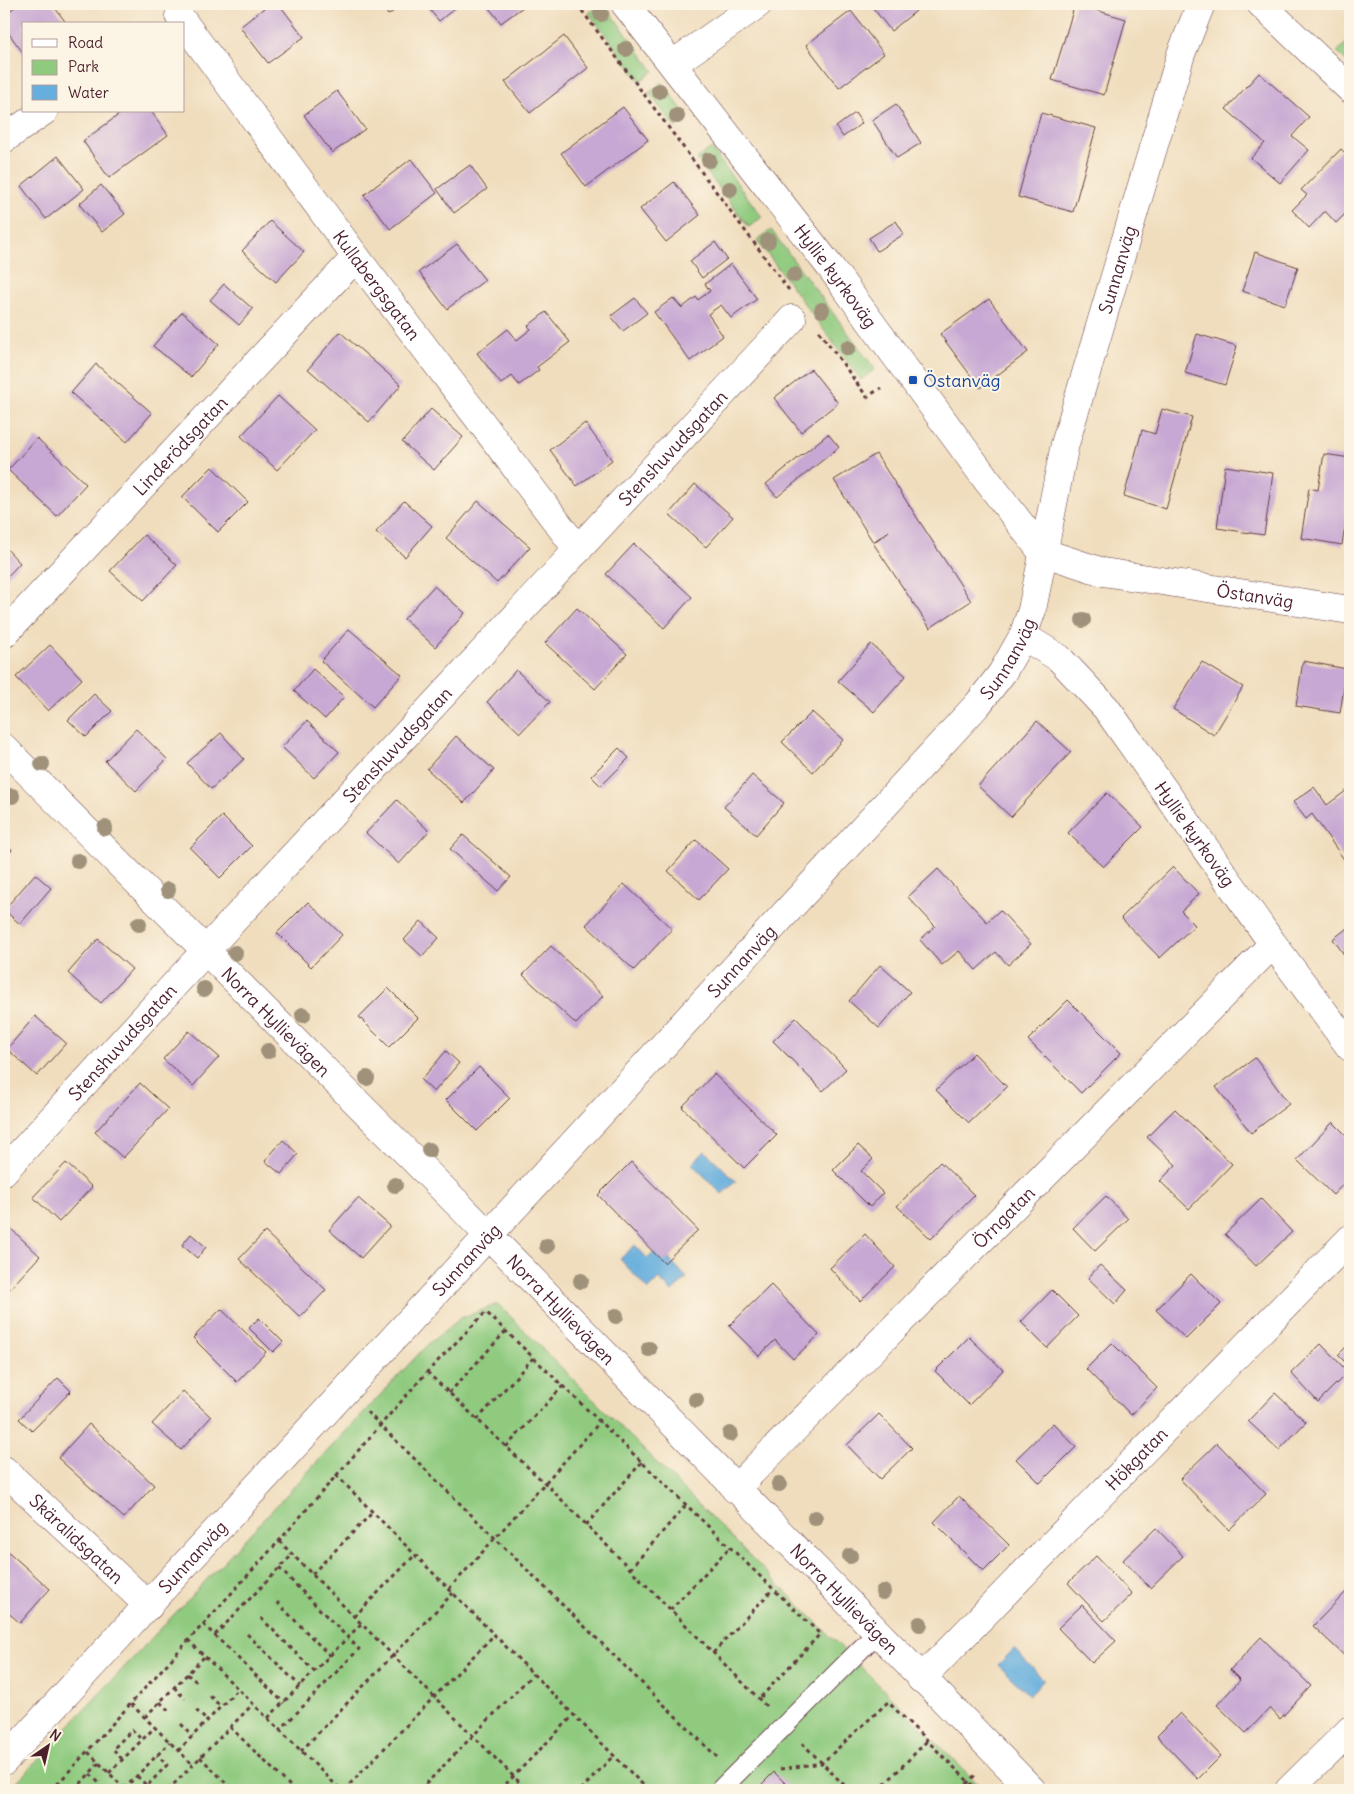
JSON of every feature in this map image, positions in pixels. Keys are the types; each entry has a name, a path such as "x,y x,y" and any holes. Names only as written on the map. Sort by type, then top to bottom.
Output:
{"street":[{"name":"Hyllie kyrkoväg","path":"625,4 831,268 1042,552"},
{"path":"673,64 758,4"},
{"name":"Sunnanväg","path":"4,1761 149,1606 487,1235 978,704 1002,673 1023,636 1032,610 1042,552 1065,444 1181,54 1201,4"},
{"path":"1261,4 1350,89"},
{"name":"Kullabergsgatan","path":"182,15 356,257 578,550"},
{"path":"4,140 43,112"},
{"name":"Linderödsgatan","path":"4,634 356,257"},
{"name":"Stenshuvudsgatan","path":"4,1171 207,949 799,312"},
{"name":"Östanväg","path":"1042,552 1104,572 1350,610"},
{"name":"Hyllie kyrkoväg","path":"1023,636 1058,658 1106,708 1273,944 1350,1047"},
{"name":"Norra Hyllievägen","path":"4,748 207,949 921,1679 1032,1790"},
{"name":"Örngatan","path":"735,1489 1273,944"},
{"name":"Hökgatan","path":"921,1679 1350,1239"},
{"name":"Skäralidsgatan","path":"4,1470 149,1606"},
{"path":"1290,1790 1350,1730"}],"lane":[{"path":"720,1790 878,1633"}],"path":[{"path":"577,4 799,312 867,397 882,387"},
{"path":"52,1790 279,1541 427,1372 486,1312 820,1634 759,1699"},
{"path":"449,1393 506,1332"},
{"path":"478,1420 533,1358"},
{"path":"427,1372 545,1483 850,1790"},
{"path":"506,1447 563,1386"},
{"path":"345,1391 735,1775"},
{"path":"449,1589 600,1422"},
{"path":"586,1525 642,1462"},
{"path":"336,1475 648,1790"},
{"path":"630,1569 686,1505"},
{"path":"312,1574 373,1512"},
{"path":"279,1541 527,1790"},
{"path":"670,1610 730,1547"},
{"path":"354,1617 415,1554"},
{"path":"215,1635 292,1555"},
{"path":"279,1568 359,1649 280,1730"},
{"path":"714,1653 773,1589"},
{"path":"302,1751 453,1593"},
{"path":"277,1602 330,1656"},
{"path":"261,1618 314,1671"},
{"path":"203,1624 284,1703"},
{"path":"268,1718 361,1624"},
{"path":"247,1634 300,1686"},
{"path":"188,1640 342,1790 494,1635"},
{"path":"145,1717 205,1656"},
{"path":"187,1674 199,1684"},
{"path":"420,1790 533,1674"},
{"path":"174,1687 185,1699"},
{"path":"178,1751 238,1689"},
{"path":"210,1696 221,1707"},
{"path":"160,1702 171,1713"},
{"path":"822,1763 888,1702 977,1790"},
{"path":"131,1704 192,1765"},
{"path":"170,1789 253,1704"},
{"path":"196,1710 207,1722"},
{"path":"500,1790 574,1714"},
{"path":"181,1724 193,1736"},
{"path":"109,1773 155,1727"},
{"path":"230,1727 294,1790"},
{"path":"122,1759 113,1749 132,1730 142,1740"},
{"path":"879,1790 927,1741"},
{"path":"88,1752 125,1789 170,1742"},
{"path":"137,1776 147,1786 167,1765 157,1755"},
{"path":"580,1790 614,1755"},
{"path":"200,1757 233,1790"},
{"path":"75,1790 99,1764"},
{"path":"90,1774 99,1783"},
{"path":"961,1790 968,1782"},
{"path":"58,1784 64,1790"},
{"path":"80,1785 85,1790"}],"green space":[{"path":"601,4 604,4 654,71 640,81 589,13"},
{"path":"1347,42 1350,45 1350,65 1337,52"},
{"path":"662,82 688,118 675,127 649,93"},
{"path":"711,148 762,217 749,227 697,159"},
{"path":"771,230 875,369 861,380 757,240"},
{"path":"498,1304 984,1790 792,1790 774,1773 756,1790 9,1790 428,1344 461,1318"}],"water":[{"path":"705,1151 736,1181 722,1194 692,1164"},
{"path":"635,1245 647,1258 659,1248 687,1278 672,1292 659,1279 648,1290 620,1259"},
{"path":"1014,1649 1044,1680 1029,1695 998,1665"}],"building":[{"path":"19,4 52,4 66,22 22,22 22,51 4,27 4,15"},
{"path":"269,4 279,4 304,37 268,63 240,27"},
{"path":"380,4 404,4 388,15"},
{"path":"425,4 460,4 439,21"},
{"path":"486,4 527,4 501,23"},
{"path":"870,4 910,4 916,11 891,31"},
{"path":"1075,4 1126,19 1104,95 1052,80"},
{"path":"851,11 884,54 839,88 806,45"},
{"path":"564,36 588,68 530,113 505,82"},
{"path":"1259,73 1309,117 1292,136 1309,150 1280,183 1251,158 1265,143 1226,109"},
{"path":"337,91 365,129 332,153 304,115"},
{"path":"896,104 921,143 897,158 872,120"},
{"path":"623,107 648,140 586,187 561,153"},
{"path":"123,112 152,112 168,135 109,178 83,141"},
{"path":"855,113 862,123 843,137 836,127"},
{"path":"1041,113 1096,128 1073,212 1018,197"},
{"path":"1341,149 1350,158 1350,209 1336,223 1325,211 1309,228 1292,210 1307,195 1301,190"},
{"path":"58,156 84,189 46,219 21,186"},
{"path":"411,159 437,193 390,229 364,195"},
{"path":"470,165 487,189 454,213 437,189"},
{"path":"674,182 700,215 666,242 640,209"},
{"path":"101,185 125,214 102,232 79,204"},
{"path":"270,221 304,252 276,282 242,251"},
{"path":"896,221 904,234 877,251 869,238"},
{"path":"715,242 727,259 702,278 690,261"},
{"path":"457,244 485,280 447,309 419,272"},
{"path":"1255,252 1298,267 1285,305 1242,291"},
{"path":"731,264 757,299 731,318 721,305 708,314 723,336 690,361 654,312 673,298 682,308 696,297 698,300 710,291 705,284"},
{"path":"224,284 253,309 239,325 210,300"},
{"path":"635,298 647,313 623,331 611,316"},
{"path":"989,299 1028,352 980,388 940,334"},
{"path":"182,312 219,344 191,377 153,346"},
{"path":"546,312 570,342 537,367 539,370 519,385 512,376 501,384 477,353 508,329 517,340 531,329 528,326"},
{"path":"340,332 401,385 369,422 308,369"},
{"path":"1197,334 1237,346 1225,385 1185,373"},
{"path":"96,364 152,413 127,442 71,393"},
{"path":"811,369 838,403 801,432 774,398"},
{"path":"278,396 315,430 277,470 241,436"},
{"path":"431,409 463,437 434,470 402,442"},
{"path":"1162,409 1192,417 1166,509 1124,496 1142,430 1155,434"},
{"path":"585,423 612,460 577,486 550,450"},
{"path":"828,434 839,447 777,497 766,484"},
{"path":"37,438 86,484 57,516 8,470"},
{"path":"876,454 971,601 930,628 873,543 889,531 873,542 834,480"},
{"path":"1324,454 1350,458 1350,521 1346,520 1342,545 1301,538 1309,488 1318,490"},
{"path":"1225,466 1273,473 1264,535 1217,528"},
{"path":"212,467 248,502 218,532 182,497"},
{"path":"695,484 733,517 706,547 669,514"},
{"path":"404,501 432,526 405,557 376,532"},
{"path":"478,501 530,547 497,583 446,538"},
{"path":"144,535 177,565 143,601 110,571"},
{"path":"634,544 692,597 664,628 606,574"},
{"path":"4,546 20,563 4,580"},
{"path":"434,586 465,613 435,647 404,619"},
{"path":"577,608 627,654 595,689 545,643"},
{"path":"349,629 402,675 373,707 321,661"},
{"path":"871,644 906,676 874,712 838,681"},
{"path":"50,645 82,679 48,711 16,677"},
{"path":"1303,661 1347,669 1340,713 1296,706"},
{"path":"1202,662 1243,687 1214,735 1173,709"},
{"path":"313,669 344,697 325,719 294,691"},
{"path":"516,670 550,702 520,733 487,702"},
{"path":"94,694 112,711 86,737 68,720"},
{"path":"812,712 843,740 813,772 782,742"},
{"path":"307,721 339,752 314,778 282,747"},
{"path":"1037,721 1071,752 1011,817 978,786"},
{"path":"136,729 167,759 136,791 105,761"},
{"path":"221,733 244,759 211,789 187,763"},
{"path":"456,736 494,770 464,803 427,769"},
{"path":"619,748 629,758 601,786 591,776"},
{"path":"752,775 784,803 756,835 724,807"},
{"path":"1314,787 1327,805 1350,788 1350,868 1312,814 1306,819 1293,802"},
{"path":"1107,793 1143,827 1103,867 1068,833"},
{"path":"397,800 429,831 399,864 366,833"},
{"path":"222,816 252,846 220,878 190,848"},
{"path":"463,835 511,877 498,891 450,849"},
{"path":"696,840 728,869 699,900 668,871"},
{"path":"4,842 12,850 4,859"},
{"path":"1173,867 1199,894 1181,911 1195,925 1160,958 1121,918"},
{"path":"938,869 987,922 1000,910 1031,944 1008,965 996,952 976,970 959,951 942,965 920,940 935,926 908,897"},
{"path":"35,874 51,888 20,924 4,910"},
{"path":"624,884 672,929 634,970 586,925"},
{"path":"308,902 342,935 311,967 277,933"},
{"path":"421,921 439,938 422,956 404,940"},
{"path":"1350,926 1350,963 1333,939"},
{"path":"98,939 132,969 101,1003 68,973"},
{"path":"551,946 603,996 576,1024 523,975"},
{"path":"880,965 910,992 879,1028 849,1001"},
{"path":"388,988 418,1018 389,1047 359,1017"},
{"path":"1068,1000 1121,1053 1081,1093 1028,1040"},
{"path":"35,1016 66,1043 37,1076 7,1049"},
{"path":"796,1018 846,1069 823,1091 773,1041"},
{"path":"189,1031 219,1057 193,1086 163,1059"},
{"path":"446,1051 459,1063 434,1092 421,1080"},
{"path":"974,1053 1007,1087 969,1123 936,1090"},
{"path":"1255,1058 1289,1104 1251,1133 1216,1087"},
{"path":"479,1067 510,1098 477,1131 446,1100"},
{"path":"714,1074 777,1135 744,1168 682,1107"},
{"path":"140,1083 168,1109 123,1158 95,1132"},
{"path":"1175,1109 1232,1164 1189,1209 1160,1181 1176,1165 1147,1137"},
{"path":"1333,1122 1350,1139 1350,1177 1333,1195 1297,1160"},
{"path":"283,1140 298,1154 281,1174 265,1161"},
{"path":"858,1145 873,1159 861,1171 883,1193 870,1207 833,1170"},
{"path":"631,1162 698,1230 664,1263 598,1195"},
{"path":"940,1162 974,1195 931,1239 897,1206"},
{"path":"66,1163 92,1187 59,1222 33,1197"},
{"path":"1106,1196 1128,1219 1095,1251 1073,1228"},
{"path":"358,1198 390,1226 361,1258 329,1230"},
{"path":"1261,1199 1292,1232 1256,1266 1225,1234"},
{"path":"8,1226 40,1256 4,1295 4,1231"},
{"path":"265,1232 326,1290 300,1317 239,1259"},
{"path":"191,1234 206,1247 197,1258 182,1245"},
{"path":"865,1234 895,1267 860,1301 830,1268"},
{"path":"1100,1265 1127,1290 1115,1304 1088,1278"},
{"path":"1191,1274 1221,1304 1186,1339 1156,1310"},
{"path":"771,1285 819,1335 793,1359 775,1340 759,1356 729,1326"},
{"path":"1052,1290 1078,1316 1047,1348 1021,1322"},
{"path":"221,1309 266,1352 237,1382 193,1338"},
{"path":"259,1318 283,1342 273,1352 249,1328"},
{"path":"969,1337 1003,1370 969,1405 935,1371"},
{"path":"1112,1343 1157,1388 1131,1415 1086,1369"},
{"path":"1350,1343 1350,1367 1338,1355"},
{"path":"1321,1344 1348,1372 1318,1402 1291,1373"},
{"path":"58,1378 71,1391 32,1431 19,1419"},
{"path":"183,1391 211,1417 181,1450 152,1424"},
{"path":"1275,1393 1306,1422 1279,1450 1248,1421"},
{"path":"879,1414 912,1448 880,1479 847,1445"},
{"path":"1053,1423 1076,1447 1040,1483 1016,1459"},
{"path":"89,1424 154,1485 124,1518 58,1458"},
{"path":"1217,1443 1266,1494 1229,1530 1180,1479"},
{"path":"959,1496 1009,1545 983,1571 934,1522"},
{"path":"1156,1528 1183,1556 1150,1588 1123,1560"},
{"path":"4,1548 50,1589 20,1623 4,1609"},
{"path":"1096,1556 1132,1594 1104,1621 1068,1583"},
{"path":"1350,1588 1350,1659 1349,1660 1313,1626"},
{"path":"1082,1605 1116,1641 1092,1663 1058,1628"},
{"path":"1261,1637 1311,1686 1280,1719 1270,1708 1246,1733 1217,1705 1240,1680 1230,1670"},
{"path":"1180,1713 1221,1756 1198,1779 1157,1736"},
{"path":"774,1772 792,1790 756,1790"}],"place":[{"name":"Östanväg","path":"913,380"}]}
